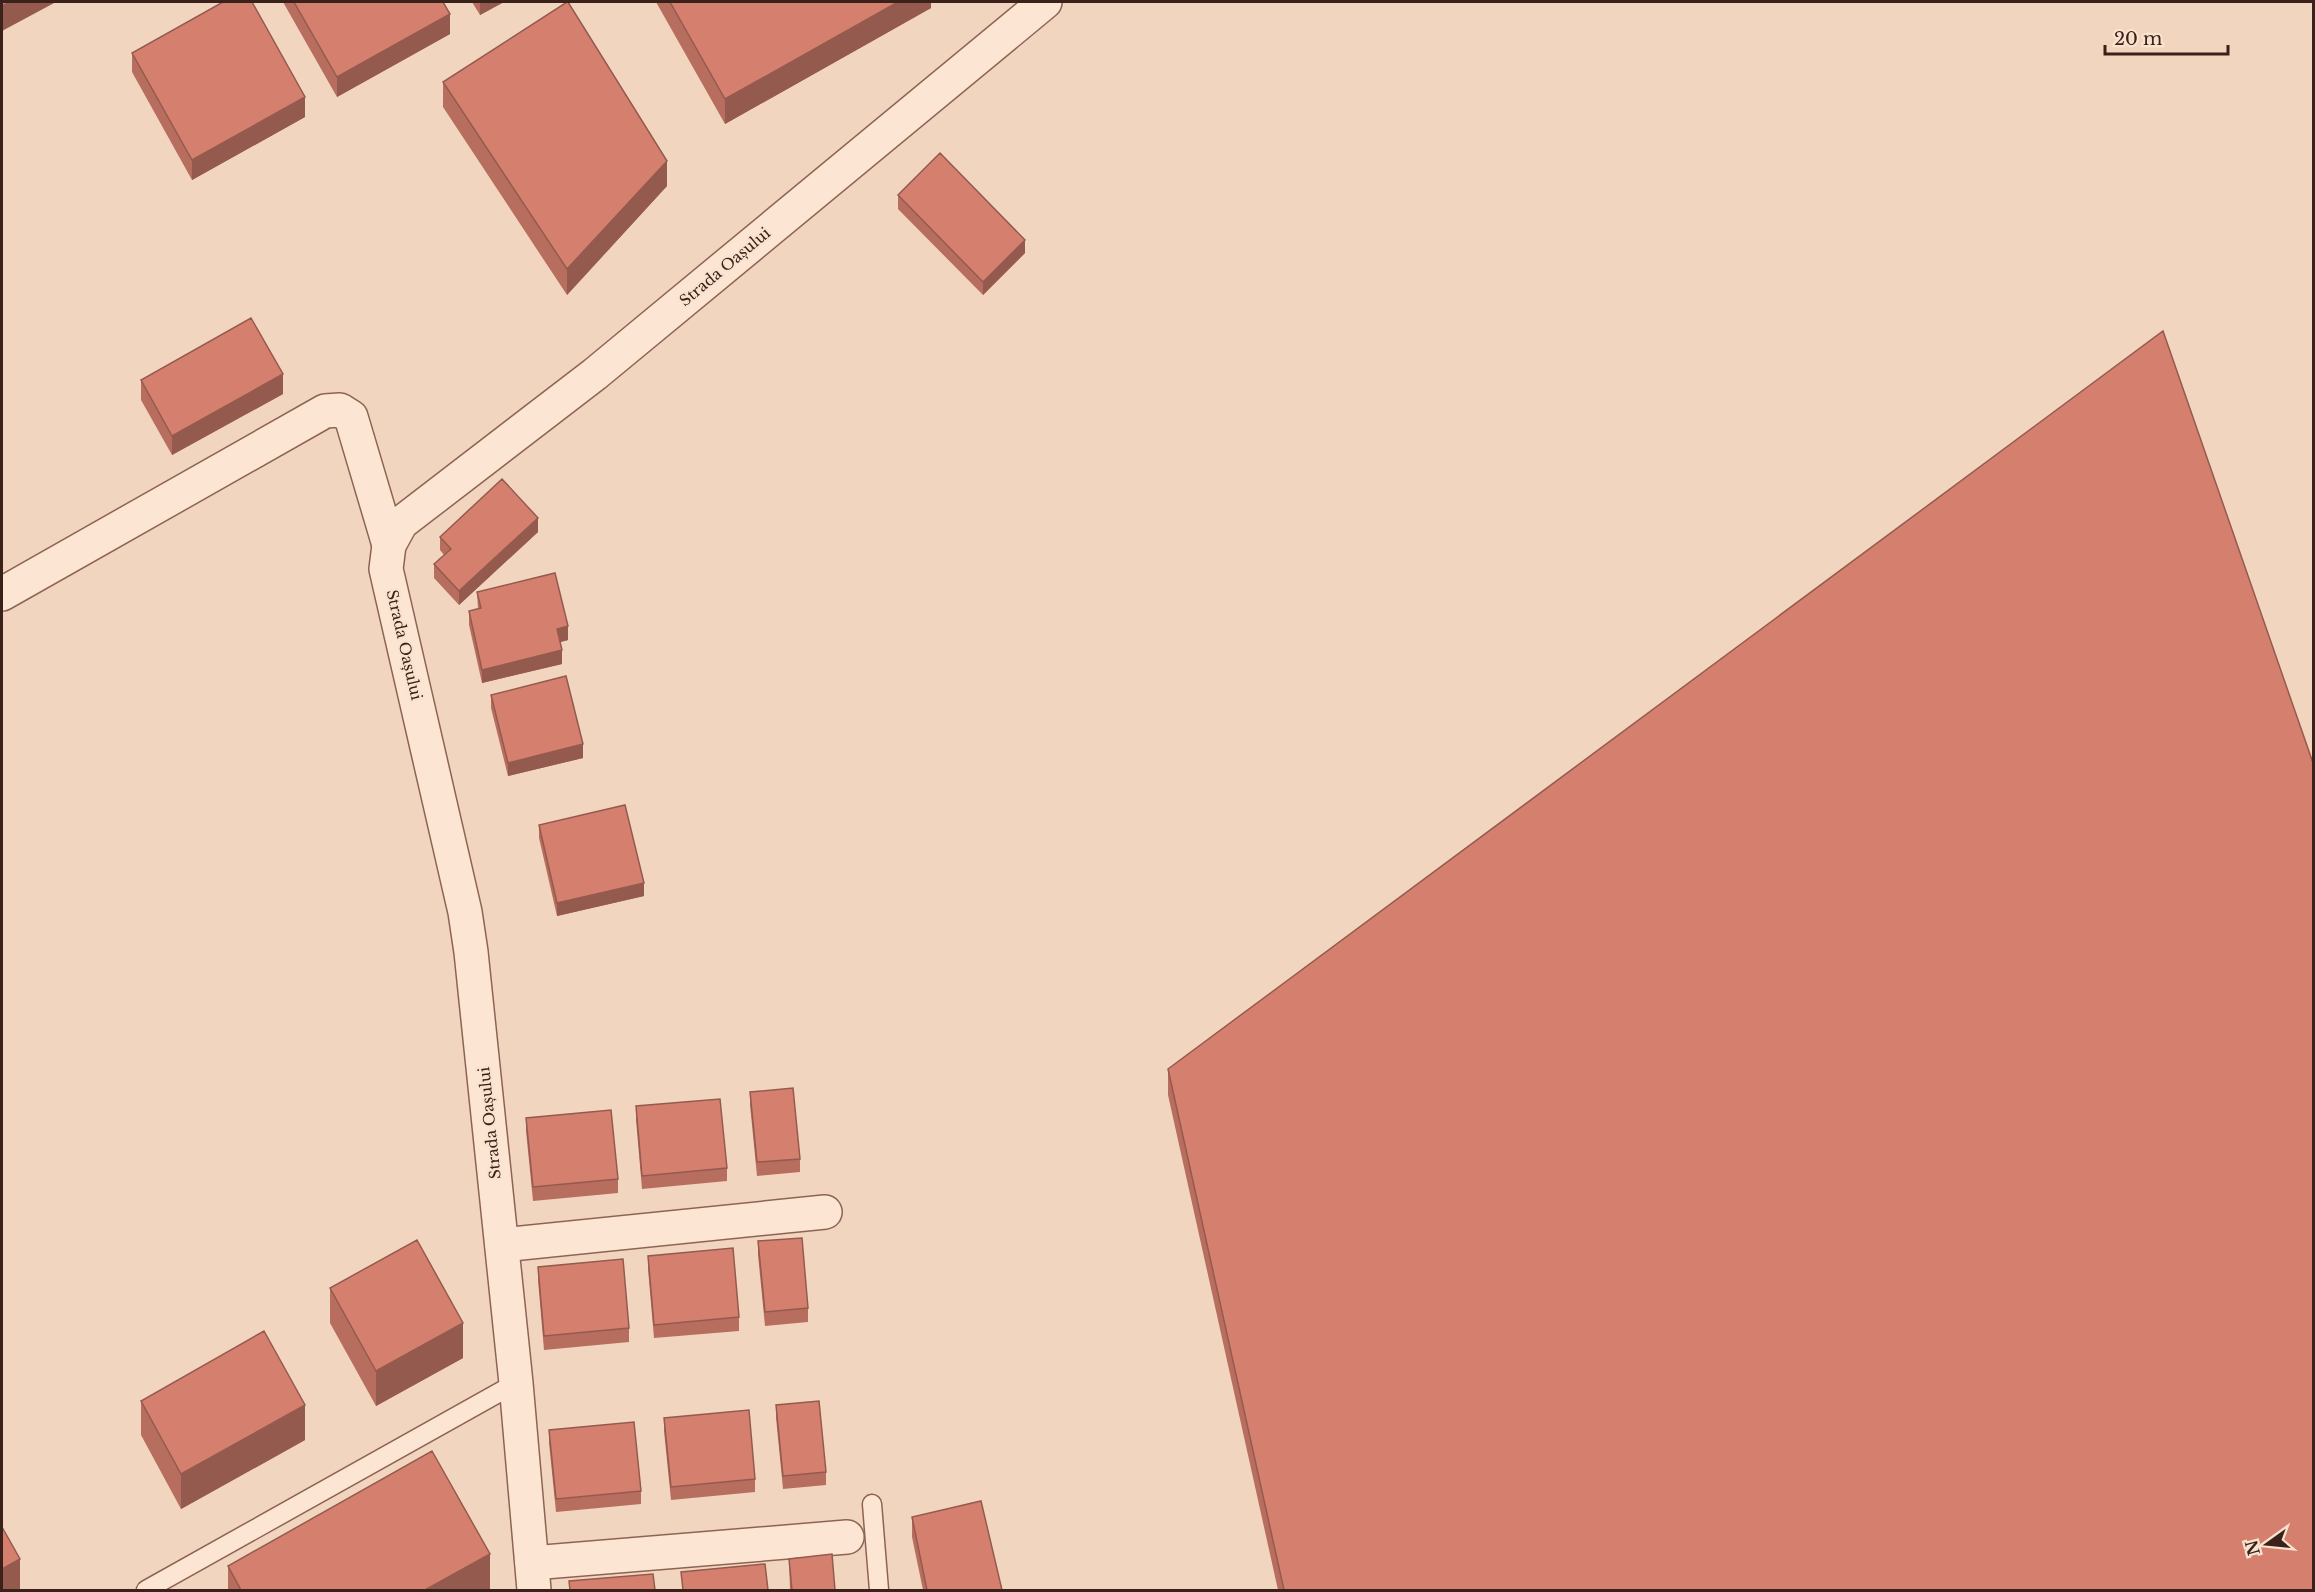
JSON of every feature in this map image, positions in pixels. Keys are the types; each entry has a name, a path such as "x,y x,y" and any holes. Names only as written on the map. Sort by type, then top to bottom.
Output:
{"street":[{"name":"Strada Oașului","path":"533,1576 516,1383 471,952 465,912 386,569 389,545 401,523 595,374 1045,2"},
{"path":"2,594 326,411 340,410 351,417 389,545"},
{"path":"502,1245 825,1212"},
{"path":"533,1576 847,1537"}],"lane":[{"path":"146,1590 516,1383"},
{"path":"872,1504 879,1590"}],"building":[{"path":"223,2 252,2 305,97 192,160 132,53"},
{"path":"294,2 443,2 450,14 337,77"},
{"path":"567,2 667,161 567,269 443,82"},
{"path":"670,2 898,2 725,99"},
{"path":"940,153 1025,240 983,282 898,195"},
{"path":"251,318 283,374 172,436 141,380"},
{"path":"2163,331 2313,763 2313,1590 1284,1590 1168,1069"},
{"path":"502,479 538,518 459,591 434,564 451,549 440,537"},
{"path":"555,573 568,626 557,629 562,650 482,670 469,611 481,608 477,592"},
{"path":"566,676 583,744 508,763 491,695"},
{"path":"625,805 644,883 557,903 539,825"},
{"path":"793,1088 800,1159 757,1162 750,1092"},
{"path":"720,1099 727,1168 642,1176 636,1106"},
{"path":"611,1110 618,1179 533,1187 526,1118"},
{"path":"802,1238 808,1308 765,1312 758,1241"},
{"path":"417,1240 463,1323 376,1371 330,1288"},
{"path":"733,1248 739,1317 654,1325 648,1256"},
{"path":"623,1259 629,1328 544,1336 538,1267"},
{"path":"264,1331 305,1405 181,1474 141,1401"},
{"path":"819,1401 826,1472 783,1476 776,1405"},
{"path":"749,1410 755,1479 671,1487 664,1418"},
{"path":"634,1422 641,1491 556,1499 549,1430"},
{"path":"432,1451 490,1554 425,1590 241,1590 228,1566"},
{"path":"981,1501 1002,1590 927,1590 912,1517"},
{"path":"2,1527 20,1559 2,1569"},
{"path":"832,1554 835,1590 792,1590 789,1559"},
{"path":"765,1564 768,1590 683,1590 681,1572"},
{"path":"653,1574 655,1590 570,1590 569,1581"}]}
